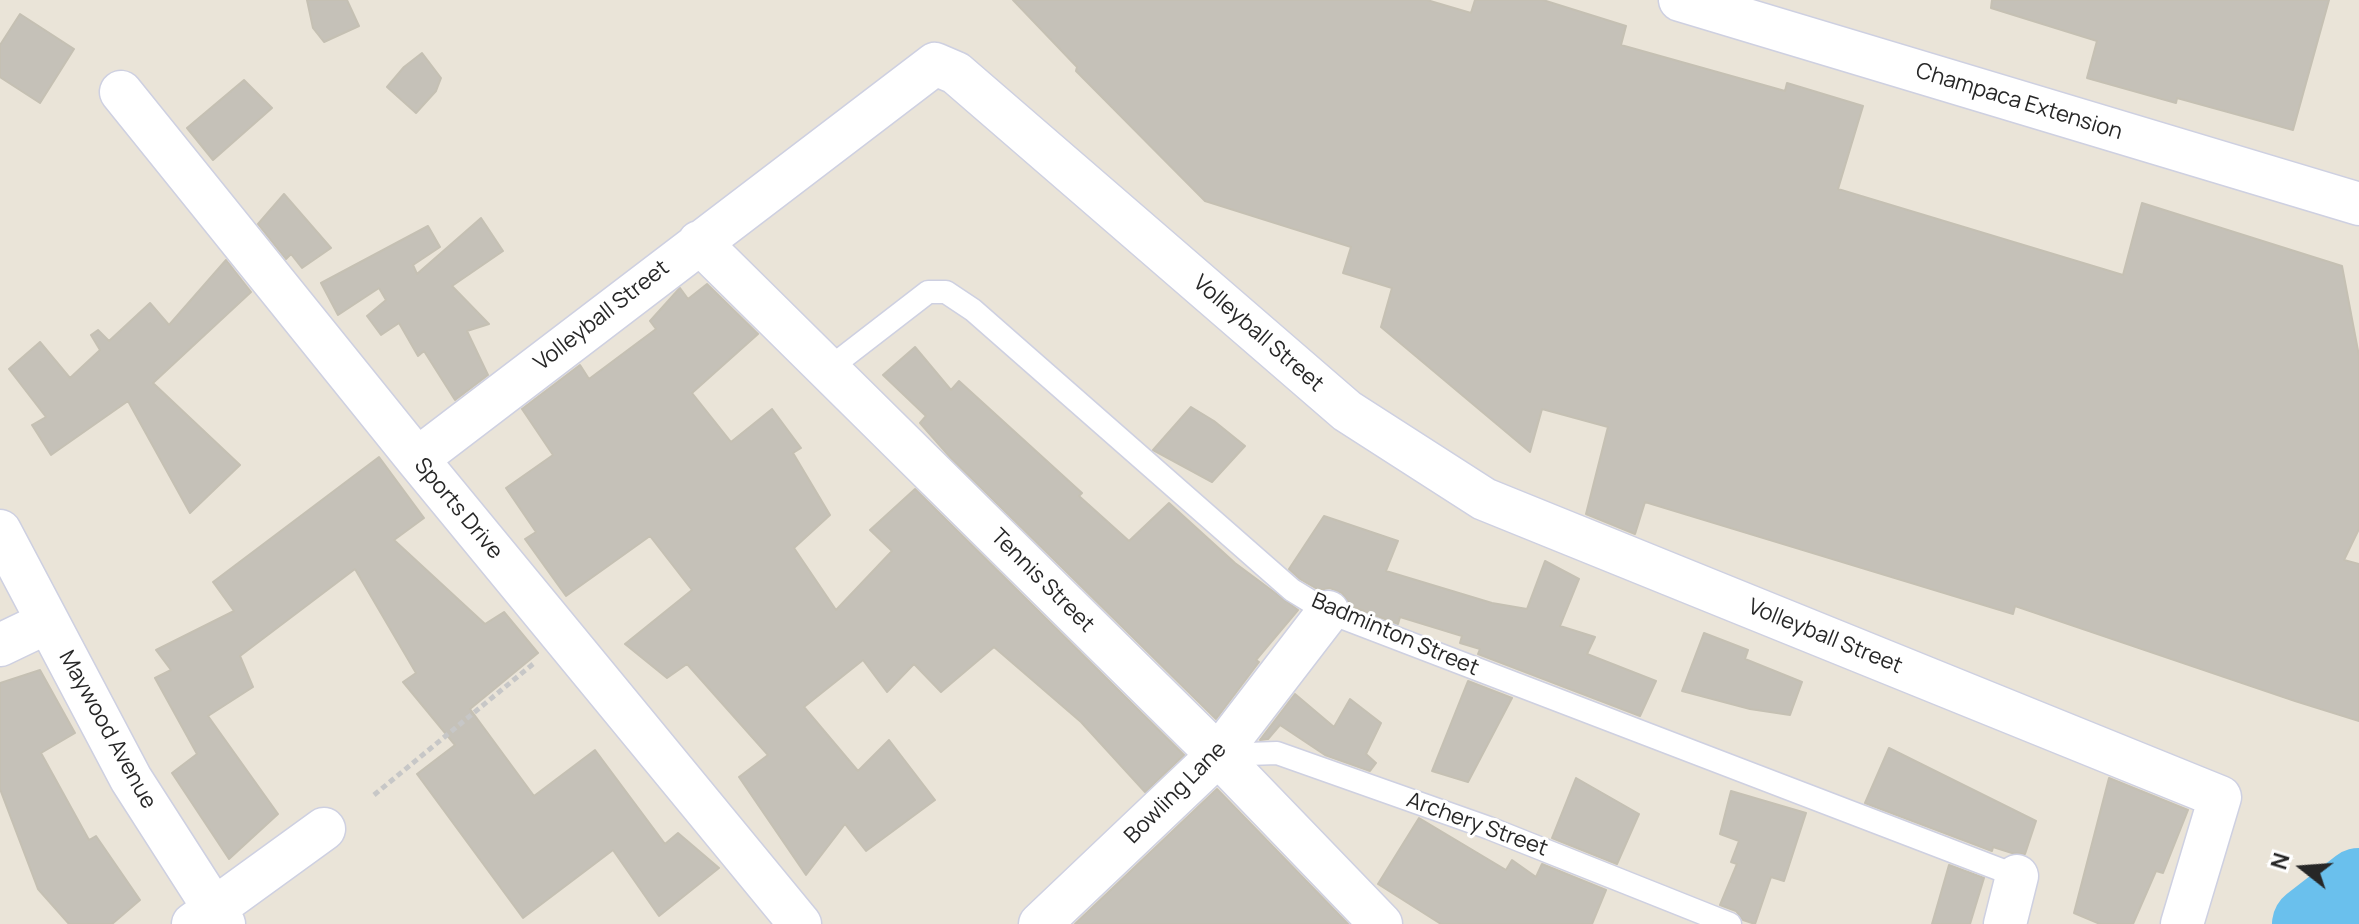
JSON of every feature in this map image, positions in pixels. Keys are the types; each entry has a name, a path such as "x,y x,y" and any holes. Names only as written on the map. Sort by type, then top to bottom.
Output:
{"street":[{"name":"Champaca Extension","path":"1680,0 2359,204"},
{"name":"Volleyball Street","path":"417,459 935,64 956,73 1347,411 1484,499 2220,797 2182,924"},
{"name":"Sports Drive","path":"121,92 417,459 800,924"},
{"name":"Tennis Street","path":"699,242 1218,755 1381,924"},
{"name":"Maywood Avenue","path":"0,531 131,779 210,919"},
{"name":"Bowling Lane","path":"1048,922 1218,755 1328,612"},
{"path":"0,645 48,622"},
{"path":"210,919 324,829"},
{"name":"Badminton Street","path":"2005,924 2017,876"}],"lane":[{"name":"Badminton Street","path":"827,370 928,292 946,292 973,310 1292,590 1328,612 2017,876"},
{"name":"Archery Street","path":"1218,755 1277,753 1489,828 1730,924"}],"path":[{"path":"374,795 565,638"}],"building":[{"path":"307,0 347,0 359,26 324,42 313,28"},
{"path":"1013,0 1427,0 1471,13 1475,0 1543,0 1626,26 1621,45 1785,91 1787,83 1863,106 1838,189 2123,275 2142,203 2342,266 2359,356 2359,529 2344,560 2359,564 2359,721 2015,606 2013,614 1645,502 1635,534 1586,514 1608,427 1542,409 1530,452 1381,327 1392,288 1343,273 1351,247 1205,201 1076,71 1077,67"},
{"path":"1992,0 2329,0 2293,130 2177,98 2176,103 2087,78 2097,41 1991,8"},
{"path":"20,14 74,49 40,103 0,77 0,45"},
{"path":"422,53 441,78 436,91 416,113 387,87 404,67"},
{"path":"244,80 272,108 213,160 187,128"},
{"path":"284,194 331,248 302,268 291,254 286,259 258,224"},
{"path":"481,218 503,251 452,286 489,324 467,331 488,375 455,400 424,351 418,356 399,323 381,335 367,316 386,300 379,288 338,315 321,283 428,226 440,247 413,265 417,274"},
{"path":"226,260 251,292 153,383 240,465 190,513 128,401 51,455 32,425 46,417 9,369 40,342 70,378 100,350 91,335 98,330 109,341 150,303 169,325"},
{"path":"707,284 758,334 692,393 731,442 772,409 801,448 793,453 830,515 794,548 836,610 892,551 870,530 915,489 1184,755 1145,792 1081,722 994,647 941,692 914,664 887,692 863,660 804,707 858,771 889,740 935,800 866,851 845,824 806,875 739,777 768,755 687,664 667,678 625,644 692,590 650,536 566,596 525,539 536,532 506,488 553,455 522,409 580,365 589,379 656,329 650,321 680,288 688,299"},
{"path":"915,347 951,390 959,381 1082,493 1079,496 1129,541 1169,503 1235,563 1298,610 1256,660 1259,662 1216,719 950,457 920,423 926,416 883,375"},
{"path":"1191,407 1245,446 1212,482 1153,450"},
{"path":"379,457 424,518 394,540 485,624 504,612 538,653 470,709 534,796 595,750 665,844 678,833 719,868 659,916 613,850 523,918 417,774 455,745 403,682 416,673 355,569 240,656 253,687 208,716 278,814 229,859 172,773 197,754 155,678 171,670 156,650 234,611 213,582"},
{"path":"1324,516 1398,541 1386,571 1492,603 1527,609 1545,561 1579,579 1560,626 1595,637 1587,654 1656,681 1640,716 1478,654 1480,649 1460,643 1462,636 1400,617 1398,624 1351,606 1342,593 1330,588 1319,590 1300,579 1289,569"},
{"path":"1704,633 1748,650 1745,659 1802,682 1790,715 1750,709 1682,691"},
{"path":"40,670 75,733 41,753 89,840 96,836 140,900 112,924 69,924 38,889 0,789 0,683"},
{"path":"1468,681 1512,698 1468,782 1432,771"},
{"path":"1295,694 1334,727 1350,699 1381,723 1366,754 1376,763 1370,771 1325,755 1280,725 1268,739 1260,740"},
{"path":"1889,748 2036,821 2025,854 1993,847 1992,851 1865,803"},
{"path":"1576,778 1639,814 1617,864 1552,838"},
{"path":"2109,778 2188,810 2163,873 2156,871 2133,924 2100,924 2074,913"},
{"path":"1217,789 1348,924 1075,924"},
{"path":"1731,791 1806,813 1784,881 1771,877 1755,924 1720,905 1737,864 1731,862 1739,841 1720,834"},
{"path":"1419,818 1506,870 1512,860 1536,877 1542,864 1606,890 1592,924 1441,924 1378,884"},
{"path":"1949,865 1984,878 1970,924 1932,924"}],"waterway":[{"path":"2310,924 2359,886"}]}
